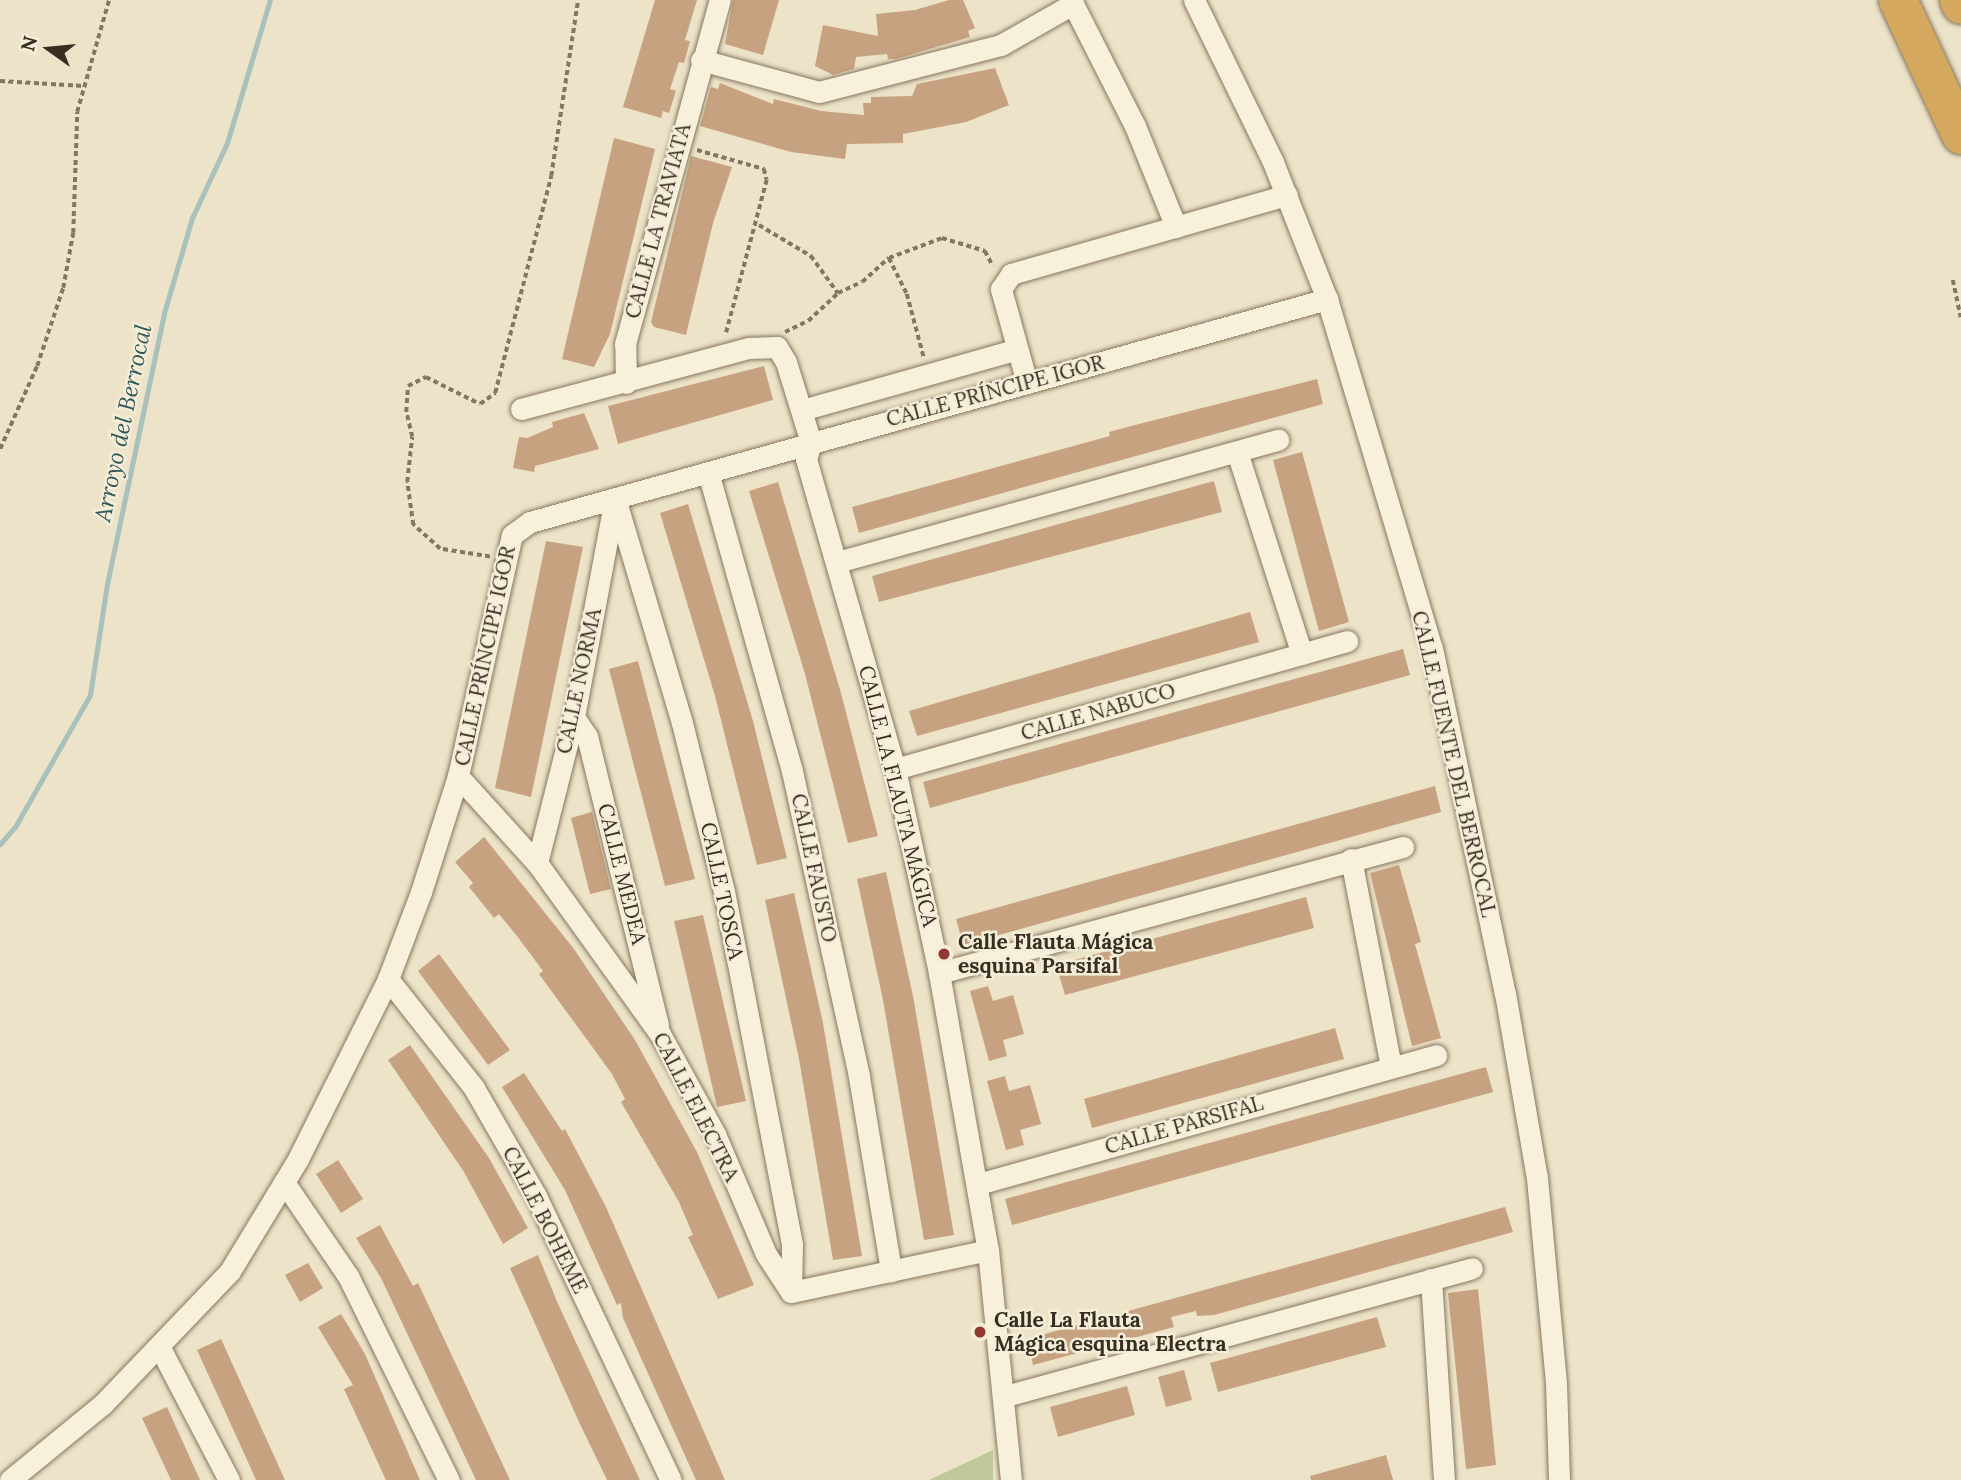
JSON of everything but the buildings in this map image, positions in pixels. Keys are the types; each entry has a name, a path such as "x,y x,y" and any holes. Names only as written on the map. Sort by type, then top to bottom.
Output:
{"highway":[{"path":"1886,0 1924,50"},
{"path":"1898,0 1924,50 1961,135"},
{"path":"1959,0 1961,5"}],"street":[{"name":"CALLE LA TRAVIATA","path":"626,383 625,344 701,60 720,0"},
{"name":"CALLE FUENTE DEL BERROCAL","path":"1194,0 1287,195 1327,299 1432,648 1505,993 1537,1178 1556,1383 1559,1480"},
{"path":"701,60 819,92 1001,46 1072,2 1135,126 1176,228"},
{"path":"1027,383 1002,284 1011,274 1287,195"},
{"name":"CALLE PRÍNCIPE IGOR","path":"10,1480 103,1404 160,1348 230,1271 284,1182 388,979 458,776 504,559 512,535 530,522 1327,299"},
{"path":"522,409 749,348 777,347 786,362 802,410"},
{"name":"CALLE PRÍNCIPE IGOR","path":"802,410 1017,349"},
{"name":"CALLE LA FLAUTA MÁGICA","path":"802,410 811,443 806,459 894,769 939,973 988,1250 1005,1396 1011,1480"},
{"path":"837,562 1278,440"},
{"path":"1237,452 1301,654"},
{"name":"CALLE FAUSTO","path":"708,472 792,771 859,1077 891,1271"},
{"name":"CALLE NORMA","path":"537,863 574,717 615,498"},
{"name":"CALLE TOSCA","path":"615,498 682,723 724,891 792,1245 791,1292"},
{"name":"CALLE NABUCO","path":"894,769 1347,641"},
{"name":"CALLE MEDEA","path":"574,717 587,736 660,1034"},
{"name":"CALLE ELECTRA","path":"458,776 537,863 660,1034 715,1134 766,1254 791,1292"},
{"path":"939,973 1403,847"},
{"path":"1351,859 1391,1066"},
{"name":"CALLE BOHEME","path":"388,979 474,1088 536,1196 671,1480"},
{"name":"CALLE PARSIFAL","path":"978,1184 1436,1055"},
{"path":"284,1182 348,1276 449,1480"},
{"path":"791,1292 988,1250"},
{"path":"1005,1396 1472,1268"},
{"path":"1431,1279 1444,1480"},
{"path":"160,1348 229,1480"}],"path":[{"path":"0,449 37,366 63,288 73,233 75,136 83,86 109,0"},
{"path":"504,559 440,549 413,525 407,482 412,437 406,412 408,386 426,377 480,404 495,393 551,176 578,0"},
{"path":"0,81 83,86"},
{"path":"678,145 764,169 767,180 758,225 720,356"},
{"path":"758,225 811,256 838,293"},
{"path":"777,347 781,333 808,321 838,293 862,282 889,258 942,237 985,251 1002,284"},
{"path":"889,258 907,294 928,374"},
{"path":"1953,280 1961,317"}],"green space":[{"path":"993,1450 993,1480 929,1480"}],"waterway":[{"name":"Arroyo del Berrocal","path":"0,844 15,827 90,695 107,584 164,313 192,218 227,143 270,0"}],"place":[{"name":"Calle Flauta Mágica esquina Parsifal","path":"944,954"},
{"name":"Calle La Flauta Mágica esquina Electra","path":"980,1332"}]}
